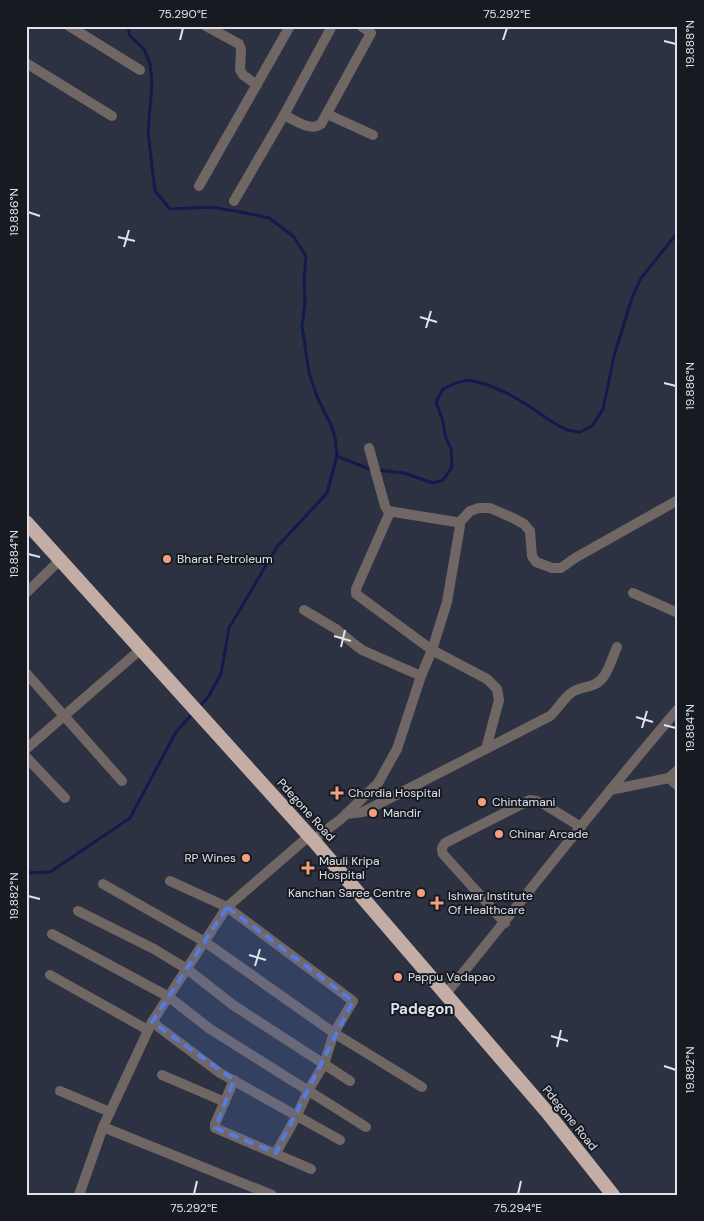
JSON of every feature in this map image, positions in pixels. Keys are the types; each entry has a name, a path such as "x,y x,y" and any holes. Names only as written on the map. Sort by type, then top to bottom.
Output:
{"highway":[{"name":"Pdegone Road","path":"26,522 311,838 547,1112 613,1195"}],"street":[{"path":"69,26 140,70"},
{"path":"199,186 290,26"},
{"path":"234,201 284,116 332,26"},
{"path":"284,116 312,128 320,124 371,33 361,26"},
{"path":"211,27 239,44 241,49 240,70 243,75 257,85"},
{"path":"26,63 112,116"},
{"path":"327,114 373,135"},
{"path":"369,448 376,477 388,511 458,523"},
{"path":"458,523 470,511 479,508 490,508 513,518 524,524 530,531 532,556 536,562 552,568 561,568 575,558 678,500"},
{"path":"390,512 356,589 356,594 432,650 487,679 497,689 499,700 486,749"},
{"path":"80,1195 103,1127 150,1026 227,907 311,838 346,814 378,783 397,749 447,602 460,526 458,523"},
{"path":"26,593 60,560"},
{"path":"633,593 678,613"},
{"path":"304,610 336,629 362,650 421,676"},
{"path":"346,814 363,812 550,716 572,692 600,681 617,647"},
{"path":"26,749 141,649"},
{"path":"26,673 122,781"},
{"path":"445,995 505,923 650,740 678,708"},
{"path":"26,757 65,798"},
{"path":"610,790 669,778 678,770"},
{"path":"669,778 678,786"},
{"path":"505,923 443,854 442,846 530,800 542,803 581,827"},
{"path":"170,881 227,907 353,1002 334,1033 323,1064 276,1153"},
{"path":"103,884 205,942 334,1033 422,1087"},
{"path":"78,911 154,949 187,969 233,1004 350,1081"},
{"path":"52,934 169,996 210,1029 366,1127"},
{"path":"50,975 150,1026 220,1073 340,1140"},
{"path":"162,1075 225,1102"},
{"path":"234,1080 215,1128 311,1169"},
{"path":"60,1091 110,1112"},
{"path":"103,1127 272,1195"}],"highlighted area":[{"path":"227,907 353,1001 276,1153 215,1128 234,1080 152,1022"}],"waterway":[{"path":"128,26 130,36 144,49 150,64 152,84 148,132 155,191 170,209 210,207 269,218 293,236 306,256 305,302 302,326 309,373 318,399 331,425 335,437 337,456 327,493 277,547 229,628 221,674 208,697 198,708"},
{"path":"337,456 369,469 404,473 433,483 443,480 452,467 451,449 436,402 443,389 469,380 505,392 567,430 580,432 592,426 603,409 614,356 632,298 641,278 678,234"},
{"path":"26,873 50,872 130,818 176,732 194,712"}],"place":[{"name":"Bharat Petroleum","path":"167,559"},
{"name":"Chordia Hospital","path":"337,793"},
{"name":"Chintamani","path":"482,802"},
{"name":"Mandir","path":"373,813"},
{"name":"Chinar Arcade","path":"499,834"},
{"name":"RP Wines","path":"246,858"},
{"name":"Mauli Kripa Hospital","path":"308,868"},
{"name":"Kanchan Saree Centre","path":"421,893"},
{"name":"Ishwar Institute Of Healthcare","path":"437,903"},
{"name":"Pappu Vadapao","path":"398,977"}],"district":[{"name":"Padegon","path":"422,1009"}]}
